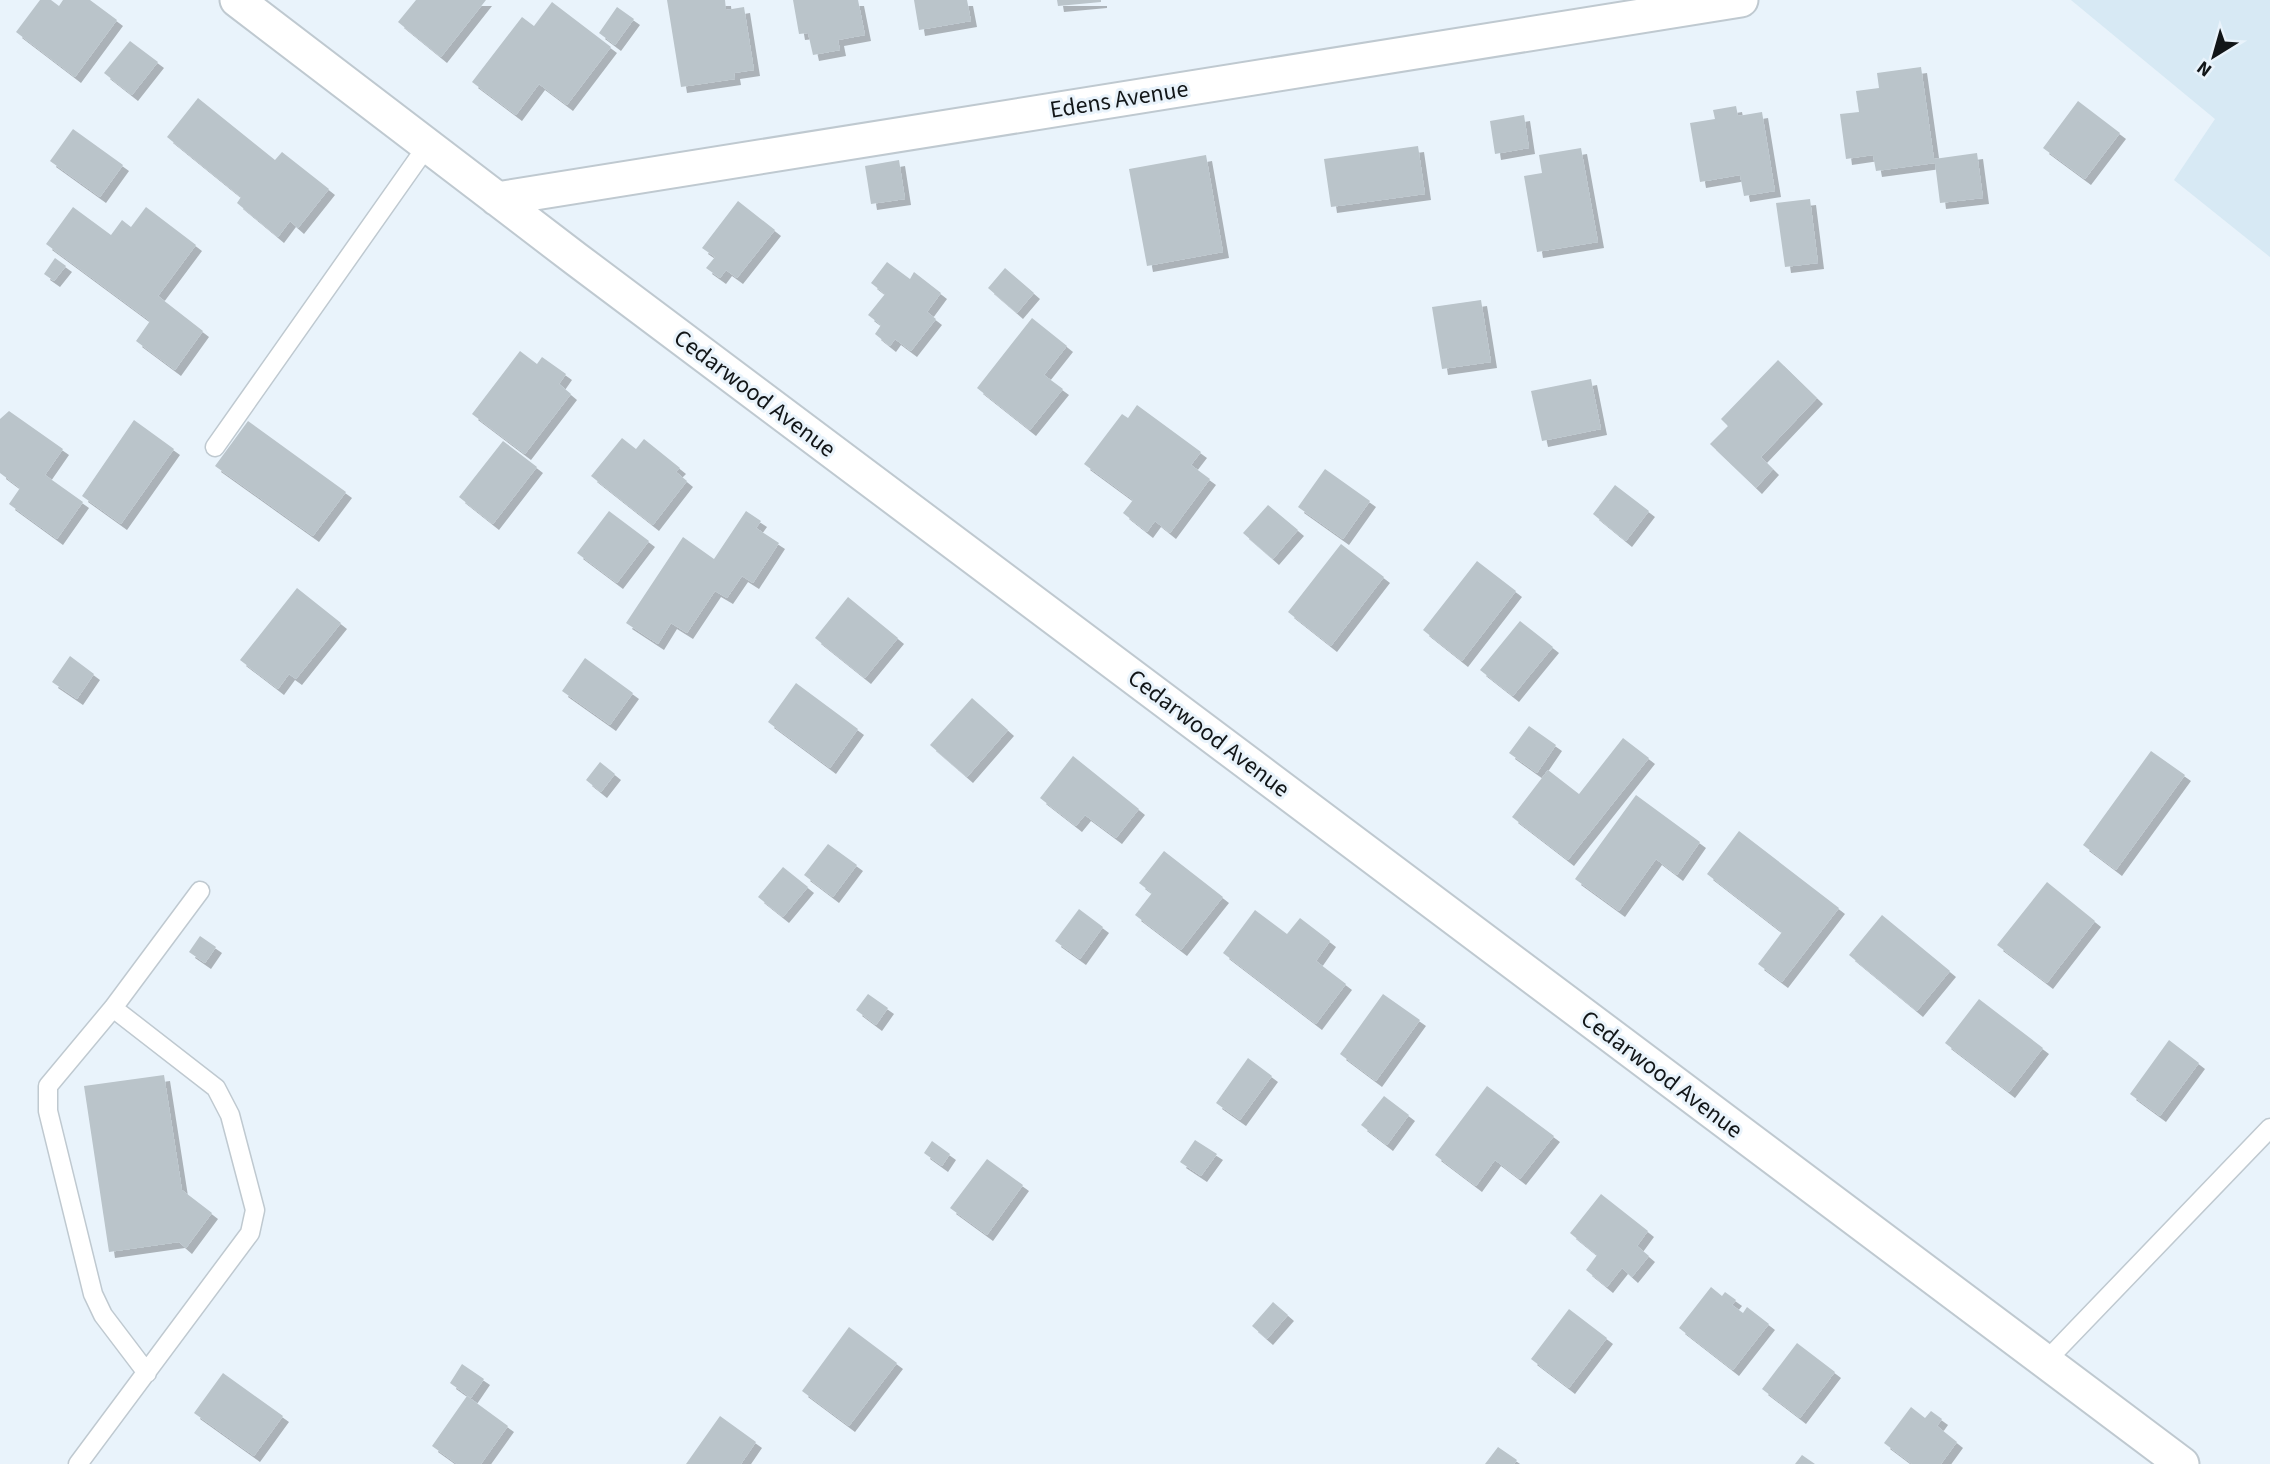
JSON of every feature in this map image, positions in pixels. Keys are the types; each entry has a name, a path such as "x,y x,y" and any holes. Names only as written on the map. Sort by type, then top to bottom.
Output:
{"street":[{"name":"Cedarwood Avenue","path":"237,0 497,199 2182,1464"},
{"name":"Edens Avenue","path":"497,199 1741,0"}],"lane":[{"path":"215,447 427,146"},
{"path":"147,1373 103,1314 93,1294 48,1111 48,1086 113,1009 200,891"},
{"path":"78,1464 250,1233 255,1210 230,1115 216,1088 113,1009"},
{"path":"2046,1361 2270,1128"}],"shaded area":[{"path":"2071,0 2270,0 2270,257 2174,180 2215,119"}],"building":[{"path":"40,0 51,0 59,6 63,0 90,0 117,20 75,77 16,32"},
{"path":"416,0 486,0 441,57 398,22"},
{"path":"667,0 725,0 726,10 744,7 754,70 734,73 735,79 681,87"},
{"path":"793,0 858,0 865,35 838,40 840,50 813,55 808,33 799,34"},
{"path":"914,0 967,0 971,21 919,30"},
{"path":"1057,0 1101,0 1101,2 1058,6"},
{"path":"552,2 611,47 567,105 539,84 516,115 472,82 522,17 534,26"},
{"path":"617,7 634,19 615,45 599,33"},
{"path":"130,41 158,62 132,95 104,73"},
{"path":"1921,67 1934,159 1977,153 1983,198 1940,203 1935,163 1876,171 1873,155 1846,159 1840,114 1859,112 1856,91 1879,88 1877,73"},
{"path":"198,98 275,160 282,152 329,189 298,228 290,221 278,237 237,203 241,197 167,137"},
{"path":"2078,101 2120,133 2085,179 2043,148"},
{"path":"1736,106 1738,116 1762,112 1775,191 1744,196 1740,175 1700,182 1690,123 1715,119 1713,110"},
{"path":"1524,115 1529,148 1495,154 1490,121"},
{"path":"73,129 123,165 100,197 50,161"},
{"path":"1418,146 1425,194 1331,207 1324,159"},
{"path":"1581,148 1598,242 1537,252 1524,176 1542,173 1539,155"},
{"path":"1206,155 1223,252 1147,266 1129,169"},
{"path":"899,160 905,199 871,204 865,166"},
{"path":"1810,199 1818,263 1785,267 1776,203"},
{"path":"738,201 775,230 737,278 726,270 720,278 706,268 715,257 702,248"},
{"path":"73,207 111,235 122,220 131,227 146,207 196,245 158,296 203,331 175,370 136,341 150,321 46,244"},
{"path":"55,258 66,266 54,281 44,274"},
{"path":"887,262 910,279 914,272 941,293 927,312 936,319 911,351 895,339 890,346 875,334 881,325 868,315 885,294 871,283"},
{"path":"1005,268 1034,293 1017,313 988,288"},
{"path":"1481,300 1491,362 1442,369 1432,307"},
{"path":"1032,318 1067,346 1044,375 1063,389 1030,430 977,388"},
{"path":"520,351 537,364 542,357 566,374 559,384 571,394 525,454 472,414"},
{"path":"1778,360 1817,398 1761,457 1773,469 1756,488 1710,444 1728,426 1721,419"},
{"path":"1591,379 1601,429 1542,441 1531,391"},
{"path":"1137,405 1201,452 1191,465 1210,479 1170,533 1155,521 1147,532 1123,513 1133,500 1084,464 1122,414 1128,418"},
{"path":"9,411 63,449 45,475 83,502 57,539 9,504 20,488 0,473 0,419"},
{"path":"134,420 174,449 121,524 82,496"},
{"path":"248,421 346,492 313,536 215,466"},
{"path":"622,438 636,449 644,439 680,468 676,472 687,481 653,525 591,476"},
{"path":"503,441 537,467 493,524 459,497"},
{"path":"1325,469 1370,501 1343,539 1298,507"},
{"path":"1615,485 1649,511 1626,541 1593,514"},
{"path":"1268,505 1298,530 1273,559 1243,533"},
{"path":"609,511 649,541 617,583 577,553"},
{"path":"746,511 761,521 756,528 779,543 753,583 742,576 727,598 715,591 687,633 671,623 658,644 626,623 683,537 714,559"},
{"path":"1341,544 1384,577 1331,646 1288,612"},
{"path":"1477,561 1516,591 1462,661 1423,630"},
{"path":"297,588 341,623 296,679 289,674 278,689 240,660"},
{"path":"848,597 898,638 865,678 815,638"},
{"path":"1520,621 1553,647 1513,696 1480,670"},
{"path":"70,656 94,674 77,699 52,682"},
{"path":"585,658 633,693 610,725 562,691"},
{"path":"796,683 858,729 830,768 768,722"},
{"path":"972,698 1008,730 967,777 930,745"},
{"path":"1529,726 1556,745 1537,773 1509,753"},
{"path":"1623,738 1649,758 1568,860 1512,817 1548,770 1579,794"},
{"path":"2151,751 2185,775 2116,870 2083,845"},
{"path":"1073,756 1139,809 1116,838 1085,815 1076,826 1040,798"},
{"path":"600,762 615,774 601,792 586,780"},
{"path":"1636,795 1700,842 1677,875 1656,859 1619,911 1575,879"},
{"path":"1739,831 1839,908 1782,982 1758,964 1782,932 1707,874"},
{"path":"828,844 857,865 833,897 804,875"},
{"path":"1164,851 1223,897 1181,950 1135,915 1152,893 1139,883"},
{"path":"783,867 808,887 783,917 758,897"},
{"path":"2047,882 2095,921 2047,983 1997,945"},
{"path":"1079,909 1103,927 1080,959 1055,941"},
{"path":"1255,910 1287,934 1300,918 1330,941 1316,961 1346,984 1316,1024 1223,953"},
{"path":"1882,915 1950,971 1917,1011 1849,955"},
{"path":"200,936 216,947 205,963 189,952"},
{"path":"868,994 888,1008 876,1025 856,1010"},
{"path":"1383,994 1420,1020 1376,1081 1340,1054"},
{"path":"1979,999 2043,1048 2009,1092 1945,1043"},
{"path":"2169,1040 2199,1063 2160,1116 2130,1094"},
{"path":"1248,1058 1272,1076 1240,1120 1216,1103"},
{"path":"164,1075 182,1190 212,1213 186,1248 179,1242 109,1252 84,1086"},
{"path":"1487,1086 1554,1136 1520,1179 1495,1160 1476,1186 1435,1155"},
{"path":"1384,1096 1409,1115 1387,1145 1361,1125"},
{"path":"1195,1140 1217,1154 1201,1176 1180,1162"},
{"path":"932,1141 950,1154 942,1166 924,1153"},
{"path":"987,1159 1023,1185 987,1235 950,1208"},
{"path":"1601,1194 1648,1231 1637,1246 1649,1256 1632,1277 1622,1268 1607,1287 1586,1270 1597,1255 1570,1233"},
{"path":"1711,1287 1722,1296 1725,1292 1736,1300 1732,1305 1743,1313 1747,1307 1769,1324 1733,1370 1679,1328"},
{"path":"1273,1302 1288,1315 1267,1339 1252,1326"},
{"path":"1569,1309 1607,1338 1569,1388 1531,1359"},
{"path":"849,1327 897,1363 849,1426 802,1391"},
{"path":"1797,1343 1835,1372 1800,1418 1762,1389"},
{"path":"462,1364 484,1379 471,1398 450,1383"},
{"path":"223,1373 283,1416 254,1456 194,1413"},
{"path":"467,1396 508,1426 481,1464 457,1464 432,1446"},
{"path":"1911,1407 1925,1418 1931,1411 1942,1419 1937,1426 1957,1442 1941,1464 1912,1464 1884,1443"},
{"path":"720,1416 756,1442 741,1464 686,1464"},
{"path":"1498,1447 1517,1460 1514,1464 1485,1464"},
{"path":"1802,1455 1815,1464 1795,1464"}]}
